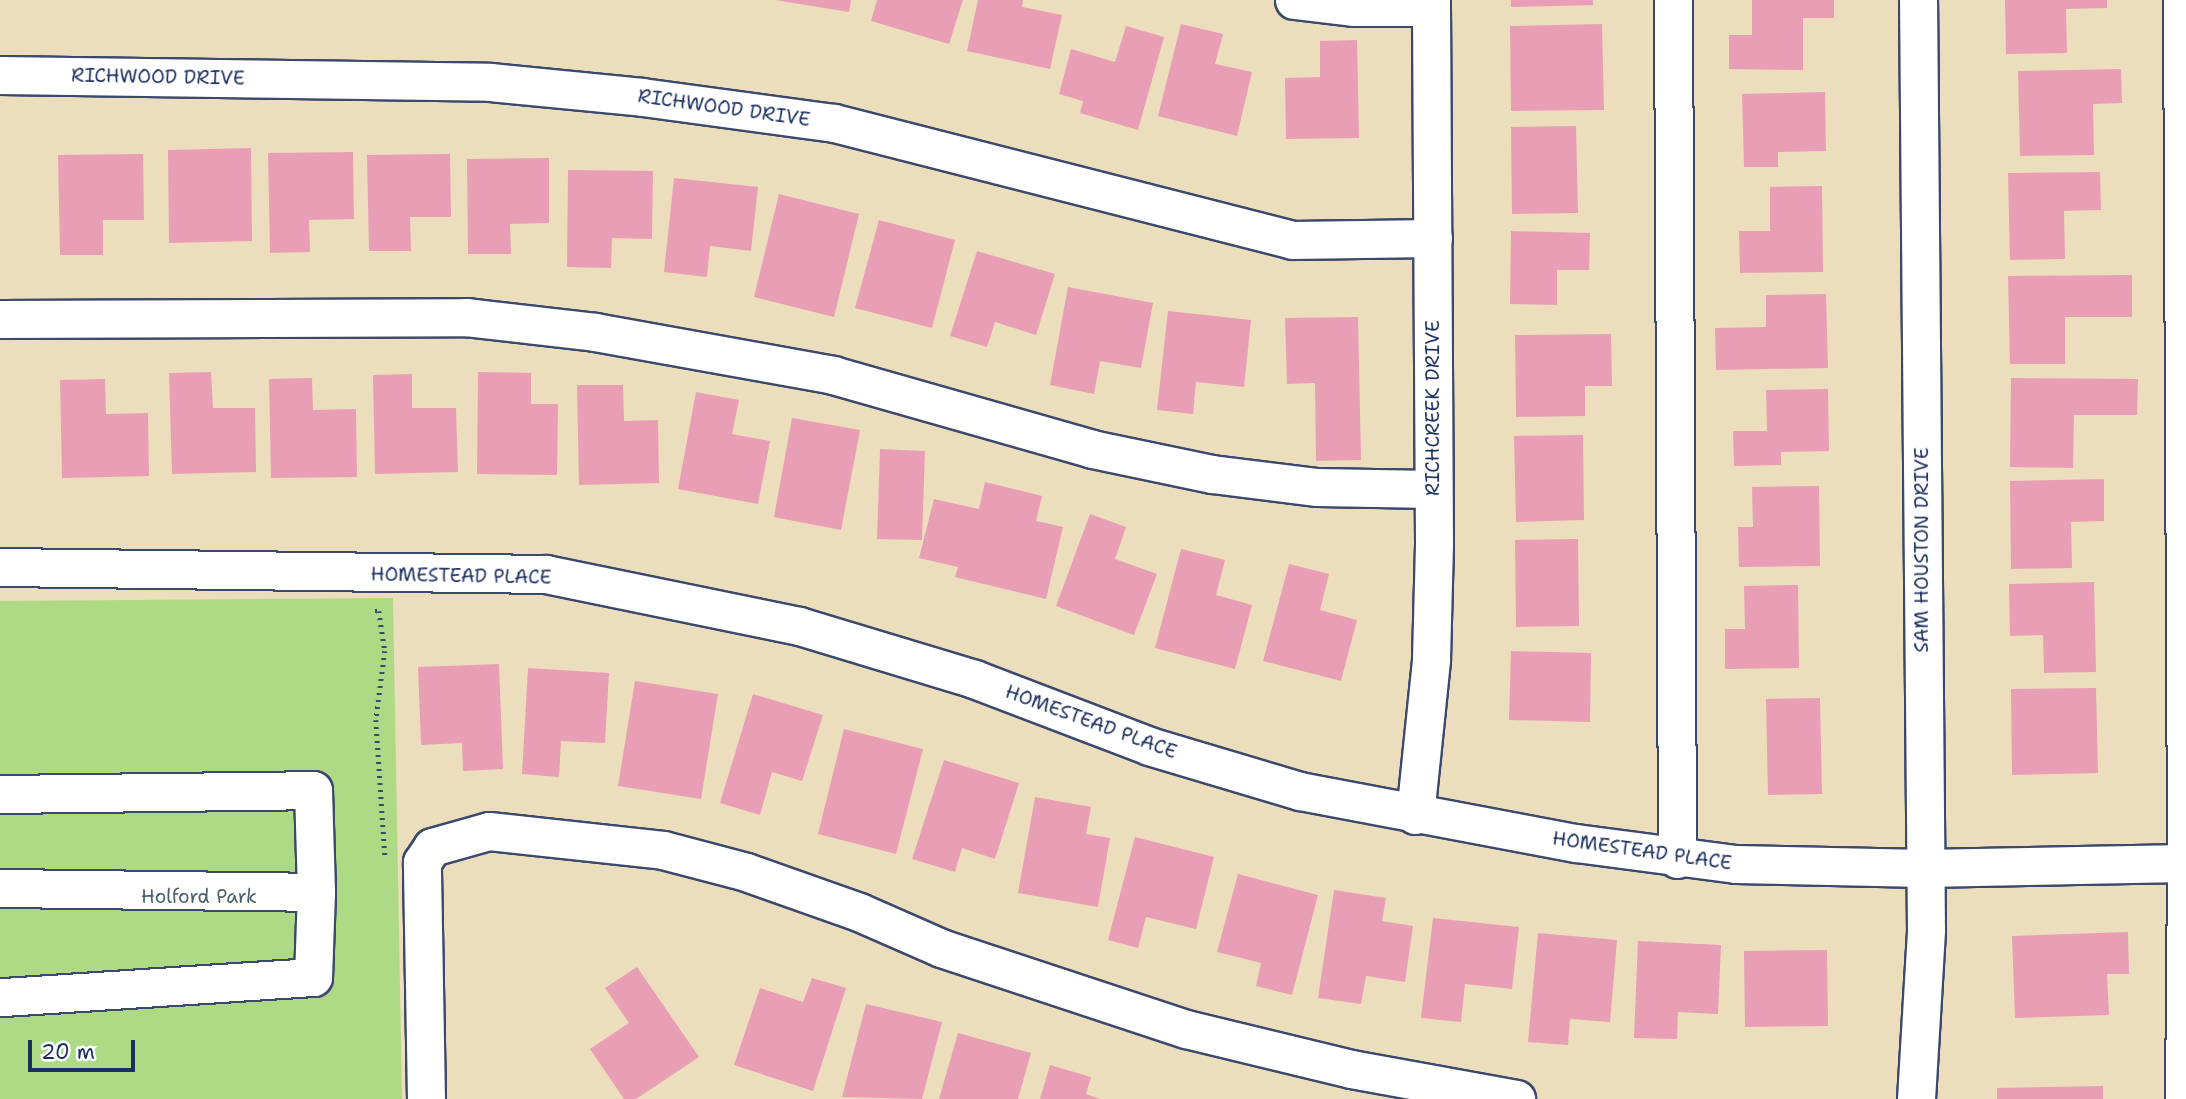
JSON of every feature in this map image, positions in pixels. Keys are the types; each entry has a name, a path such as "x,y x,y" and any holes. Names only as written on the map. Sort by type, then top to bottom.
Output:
{"street":[{"path":"1294,0 1353,7 1431,4"},
{"path":"1673,0 1676,859"},
{"name":"SAM HOUSTON DRIVE","path":"1916,1099 1924,994 1918,0"},
{"path":"2182,0 2186,855"},
{"name":"RICHCREEK DRIVE","path":"1415,814 1431,659 1431,4"},
{"name":"RICHWOOD DRIVE","path":"0,75 490,82 642,97 834,123 1292,240 1433,238"},
{"path":"0,319 479,318 596,332 833,375 1092,450 1212,474 1317,486 1433,489"},
{"name":"HOMESTEAD PLACE","path":"0,567 546,574 799,626 974,679 1161,749 1300,791 1415,814 1676,859 1924,868 2186,863"},
{"path":"0,793 313,790 316,892 313,977 0,997"},
{"path":"426,1099 422,862 432,847 489,831 663,850 746,872 859,912 941,948 1186,1029 1339,1066 1516,1099"},
{"path":"2184,1099 2186,870"},
{"path":"0,888 316,892"}],"path":[{"path":"366,610 379,611 385,651 376,720 385,860"}],"green space":[{"name":"Holford Park","path":"393,598 402,1099 0,1099 0,601"}],"building":[{"path":"775,0 851,0 849,12"},
{"path":"877,0 963,0 949,44 871,21"},
{"path":"978,0 1023,0 1022,7 1062,15 1050,69 967,51"},
{"path":"1511,0 1593,0 1593,5 1511,7"},
{"path":"1752,0 1834,0 1834,18 1803,18 1803,70 1729,69 1729,35 1752,35"},
{"path":"2005,0 2107,0 2107,8 2066,9 2067,53 2006,54"},
{"path":"1181,24 1223,34 1215,64 1252,72 1237,136 1158,116"},
{"path":"1602,24 1604,110 1511,111 1510,26"},
{"path":"1126,26 1164,37 1138,130 1080,113 1083,101 1059,94 1071,49 1115,62"},
{"path":"1357,40 1359,138 1286,139 1285,78 1320,77 1320,41"},
{"path":"2121,69 2122,103 2093,104 2094,155 2020,156 2018,71"},
{"path":"1825,92 1826,151 1778,152 1778,167 1744,167 1742,94"},
{"path":"1576,126 1578,213 1512,214 1511,127"},
{"path":"251,148 252,241 169,243 168,150"},
{"path":"353,152 354,219 309,220 310,252 270,253 268,153"},
{"path":"143,154 144,220 103,220 103,255 60,255 58,155"},
{"path":"450,154 451,217 410,217 411,251 369,251 367,155"},
{"path":"549,158 549,223 510,224 511,254 468,254 467,159"},
{"path":"568,170 653,171 652,239 612,238 611,268 567,267"},
{"path":"2100,172 2101,210 2064,211 2065,259 2010,260 2008,173"},
{"path":"674,178 758,187 751,251 710,246 707,277 664,272"},
{"path":"1822,186 1823,272 1740,273 1739,231 1770,231 1770,187"},
{"path":"779,194 859,214 834,317 754,297"},
{"path":"879,220 955,240 932,328 855,308"},
{"path":"1511,231 1590,233 1589,270 1557,270 1557,305 1510,304"},
{"path":"977,251 1055,274 1036,335 995,322 987,347 950,336"},
{"path":"2132,275 2132,317 2065,317 2065,364 2010,364 2008,276"},
{"path":"1068,287 1153,303 1141,368 1100,361 1094,394 1050,385"},
{"path":"1826,294 1828,368 1716,370 1715,328 1766,327 1766,295"},
{"path":"1168,311 1251,320 1244,387 1196,382 1193,414 1157,410"},
{"path":"1358,317 1361,460 1316,461 1315,383 1287,384 1285,318"},
{"path":"1611,334 1612,386 1585,386 1585,416 1516,417 1515,335"},
{"path":"211,372 213,408 255,408 256,472 172,474 169,373"},
{"path":"478,372 531,373 531,404 558,404 557,475 477,474"},
{"path":"412,374 412,408 456,408 458,472 375,474 373,375"},
{"path":"312,378 313,410 356,409 357,477 271,478 269,379"},
{"path":"2011,378 2138,379 2137,415 2074,415 2073,468 2010,467"},
{"path":"105,379 106,414 148,413 149,476 62,478 60,380"},
{"path":"577,385 623,385 624,421 658,420 659,483 579,485"},
{"path":"1828,389 1829,451 1781,452 1781,465 1734,466 1733,431 1767,431 1766,390"},
{"path":"696,392 739,400 732,434 770,441 758,504 678,489"},
{"path":"792,418 860,430 841,530 774,517"},
{"path":"1583,435 1584,520 1516,522 1514,436"},
{"path":"880,449 925,451 922,540 877,539"},
{"path":"2104,479 2104,521 2071,522 2072,568 2011,569 2010,481"},
{"path":"985,482 1042,496 1036,521 1063,527 1046,599 955,577 958,567 919,558 934,499 979,509"},
{"path":"1819,486 1820,566 1739,567 1738,527 1753,527 1752,487"},
{"path":"1090,514 1126,527 1115,559 1157,574 1134,635 1056,606"},
{"path":"1578,539 1579,626 1516,627 1515,540"},
{"path":"1181,549 1225,560 1216,595 1252,605 1235,669 1155,648"},
{"path":"1289,564 1329,574 1320,610 1357,620 1341,681 1263,661"},
{"path":"2094,582 2096,672 2044,673 2043,635 2010,636 2009,584"},
{"path":"1798,585 1799,668 1725,669 1725,629 1745,629 1744,586"},
{"path":"1511,651 1591,653 1590,722 1509,720"},
{"path":"499,664 503,769 463,771 462,743 421,745 418,667"},
{"path":"528,668 609,673 605,743 561,741 559,777 522,774"},
{"path":"635,681 718,694 701,799 618,786"},
{"path":"2096,688 2098,773 2012,775 2011,689"},
{"path":"753,694 823,715 802,781 772,772 760,815 720,803"},
{"path":"1820,698 1822,794 1768,795 1766,699"},
{"path":"844,729 923,749 896,854 818,834"},
{"path":"944,760 1019,783 995,859 962,848 955,872 912,859"},
{"path":"1035,797 1091,807 1086,834 1110,838 1098,907 1018,893"},
{"path":"1135,837 1214,857 1196,929 1146,917 1138,948 1108,940"},
{"path":"1238,874 1318,895 1292,995 1256,986 1261,963 1217,952"},
{"path":"1334,890 1386,898 1382,921 1413,926 1405,982 1366,976 1361,1004 1318,998"},
{"path":"1433,918 1519,927 1512,989 1465,984 1461,1022 1421,1018"},
{"path":"2128,932 2129,974 2107,974 2109,1015 2015,1018 2012,936"},
{"path":"1538,933 1617,940 1610,1022 1570,1019 1568,1045 1528,1042"},
{"path":"1638,941 1721,945 1718,1014 1678,1012 1677,1039 1634,1038"},
{"path":"1827,950 1828,1026 1745,1027 1744,951"},
{"path":"637,967 699,1057 636,1099 624,1099 590,1049 629,1023 605,988"},
{"path":"812,978 846,988 813,1091 734,1065 760,988 803,1002"},
{"path":"866,1004 942,1022 922,1099 842,1097"},
{"path":"958,1033 1031,1053 1018,1099 939,1099"},
{"path":"1050,1065 1091,1077 1086,1094 1100,1099 1040,1099"},
{"path":"2103,1086 2103,1099 1997,1099 1997,1088"}]}
